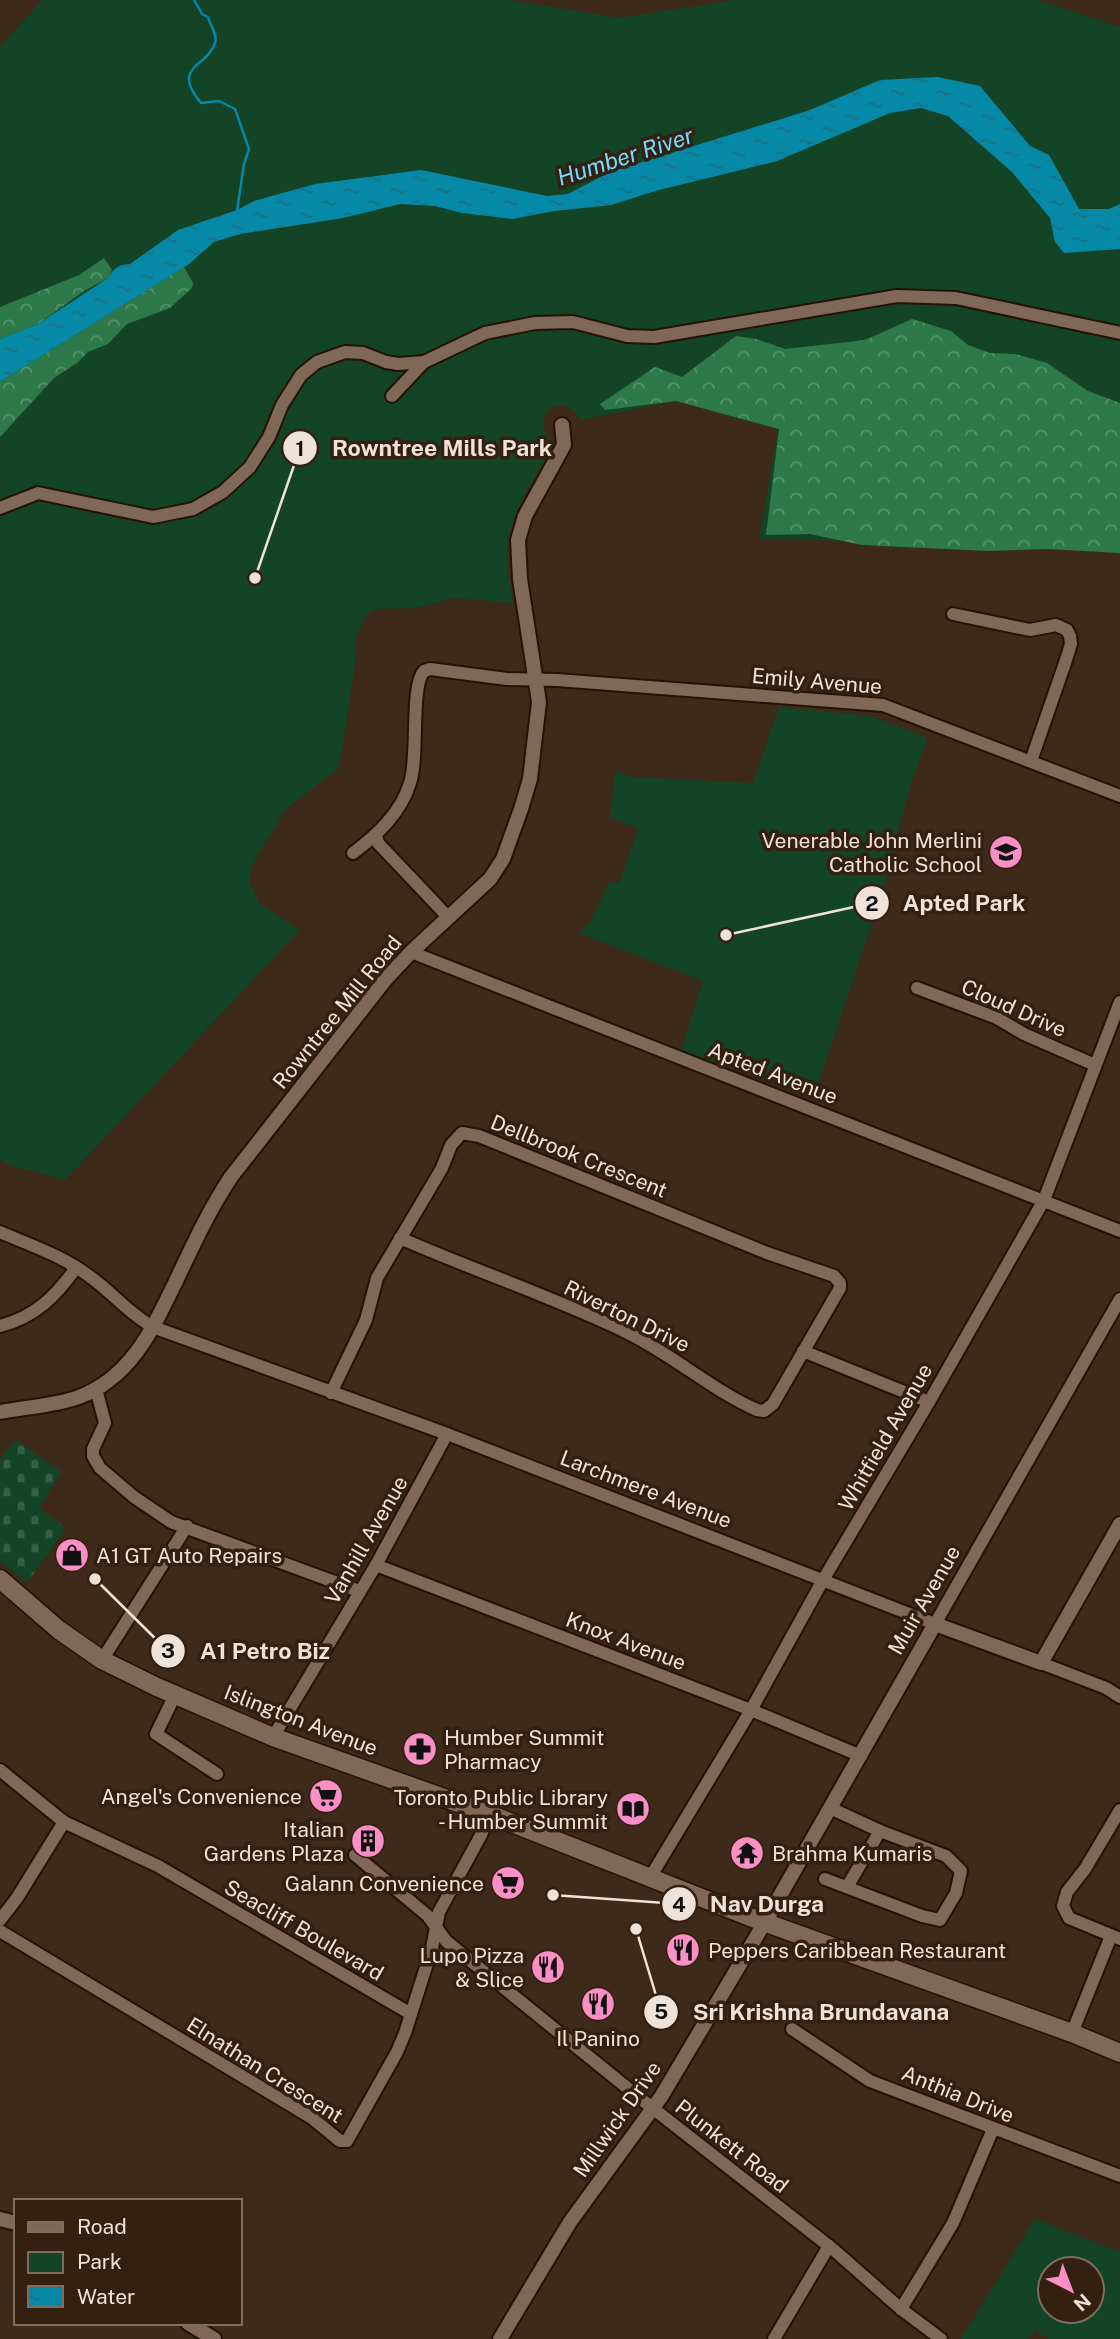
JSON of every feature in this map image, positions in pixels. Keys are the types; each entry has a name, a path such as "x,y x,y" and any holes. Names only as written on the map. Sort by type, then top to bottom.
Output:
{"main road":[{"name":"Islington Avenue","path":"0,1578 54,1626 102,1660 273,1737 489,1814 765,1922 1072,2033 1120,2053"}],"street":[{"path":"0,508 38,493 153,517 193,509 223,492 250,467 269,438 292,386 300,375 317,362 345,352 363,353 398,364 424,362 485,333 536,323 573,322 627,336 654,337 897,296 956,298 1120,333"},
{"path":"392,396 424,362"},
{"name":"Rowntree Mill Road","path":"0,1412 61,1402 96,1389 122,1370 153,1327 216,1199 386,980 411,952 489,880 503,859 530,779 539,702 520,579 518,540 525,516 564,445 562,425"},
{"path":"953,614 1030,631 1056,625 1066,630 1070,636 1071,643 1065,663 1031,761"},
{"name":"Emily Avenue","path":"376,836 400,806 411,782 415,753 417,682 424,671 430,669 507,679 883,705 1120,796"},
{"path":"353,853 376,836 379,843 449,918"},
{"name":"Apted Avenue","path":"411,952 1120,1230"},
{"name":"Cloud Drive","path":"917,988 996,1018 1024,1034 1096,1065"},
{"name":"Whitfield Avenue","path":"651,1876 751,1710 823,1580 929,1402 1044,1200 1120,1002"},
{"name":"Dellbrook Crescent","path":"331,1393 366,1320 377,1278 442,1168 455,1138 462,1133 471,1134 767,1253 834,1276 840,1283 839,1292 803,1351"},
{"name":"Larchmere Avenue","path":"0,1232 89,1276 153,1327 447,1434 1106,1688 1120,1697"},
{"name":"Riverton Drive","path":"400,1238 629,1334 757,1410 764,1411 773,1404 803,1351"},
{"path":"0,1326 35,1312 76,1268"},
{"name":"Muir Avenue","path":"765,1922 1120,1299"},
{"path":"803,1351 929,1402"},
{"path":"96,1389 105,1423 93,1449 96,1462 108,1475 155,1512 171,1522 359,1591"},
{"name":"Vanhill Avenue","path":"273,1737 376,1565 447,1434"},
{"path":"1041,1663 1120,1524"},
{"path":"102,1660 187,1526"},
{"name":"Knox Avenue","path":"376,1565 751,1710 861,1756"},
{"path":"176,1695 156,1734 217,1774"},
{"name":"Seacliff Boulevard","path":"0,1770 64,1822 139,1856 411,2014"},
{"path":"825,1879 922,1916 940,1920 956,1893 961,1871 946,1856 880,1831 830,1808"},
{"path":"1072,2033 1116,1938 1069,1918 1063,1906 1068,1892 1120,1811"},
{"name":"Elnathan Crescent","path":"0,1931 312,2118 341,2141 347,2141 397,2053 432,1948 439,1912 481,1835 489,1814"},
{"path":"0,1920 17,1898 64,1822"},
{"path":"847,1887 880,1831"},
{"name":"Plunkett Road","path":"355,1855 428,1916 446,1941 829,2246 901,2309 941,2339"},
{"name":"Millwick Drive","path":"500,2339 570,2222 654,2108 765,1922"},
{"name":"Anthia Drive","path":"792,2029 870,2081 1120,2176"},
{"path":"901,2309 953,2222 993,2129"},
{"path":"774,2339 829,2246"},
{"path":"191,2325 214,2339"}],"green space":[{"path":"42,0 509,0 619,18 734,0 1038,0 1120,27 1120,541 759,540 778,429 676,401 581,420 569,408 552,407 543,423 551,449 515,515 508,544 507,565 513,603 455,598 415,608 376,609 366,615 356,638 355,664 339,768 286,809 251,867 250,884 260,904 300,930 65,1180 6,1164 0,1159 0,47"},
{"path":"104,258 112,270 108,278 84,291 38,324 0,339 0,307 79,275"},
{"path":"184,267 193,283 192,288 170,308 127,324 108,344 88,352 54,378 0,437 0,382"},
{"path":"912,319 951,331 968,345 990,353 1015,354 1047,363 1088,391 1120,403 1120,553 862,545 810,534 766,535 779,429 676,401 605,410 600,404 655,367 682,377 736,336 756,339 785,349 865,340"},
{"path":"779,707 870,716 928,738 911,783 882,892 814,1097 767,1079 680,1054 703,981 579,933 590,922 610,881 619,884 638,829 610,817 615,771 631,777 753,783"},
{"path":"16,1440 62,1472 39,1508 66,1528 27,1583 0,1561 0,1459"},
{"path":"1035,2219 1120,2252 1120,2339 1048,2339 1036,2330 1028,2339 961,2339"}],"water":[{"path":"938,77 980,86 1030,146 1049,155 1079,209 1109,209 1120,204 1120,249 1064,253 1055,242 1050,218 1012,172 948,116 921,108 890,113 777,161 655,191 611,205 554,211 513,219 462,213 435,206 400,204 343,218 240,234 214,242 189,264 0,382 0,339 38,324 108,278 117,268 130,264 178,230 237,210 254,201 315,184 421,170 547,196 568,194 610,172 810,110 880,80"}],"waterway":[{"path":"194,0 202,14 208,17 216,40 211,51 190,74 192,91 201,103 219,101 235,109 249,149 237,211"}],"place":[{"name":"Rowntree Mills Park","path":"255,578"},
{"name":"Venerable John Merlini Catholic School","path":"1006,852"},
{"name":"Apted Park","path":"726,935"},
{"name":"A1 GT Auto Repairs","path":"72,1555"},
{"name":"A1 Petro Biz","path":"95,1579"},
{"name":"Humber Summit Pharmacy","path":"420,1749"},
{"name":"Angel's Convenience","path":"326,1796"},
{"name":"Toronto Public Library - Humber Summit","path":"633,1809"},
{"name":"Italian Gardens Plaza","path":"368,1841"},
{"name":"Brahma Kumaris","path":"747,1853"},
{"name":"Galann Convenience","path":"508,1883"},
{"name":"Nav Durga","path":"553,1895"},
{"name":"Sri Krishna Brundavana","path":"636,1929"},
{"name":"Peppers Caribbean Restaurant","path":"683,1950"},
{"name":"Lupo Pizza & Slice","path":"548,1967"},
{"name":"Il Panino","path":"598,2004"}],"water label":[{"name":"Humber River","path":"625,156"}]}
